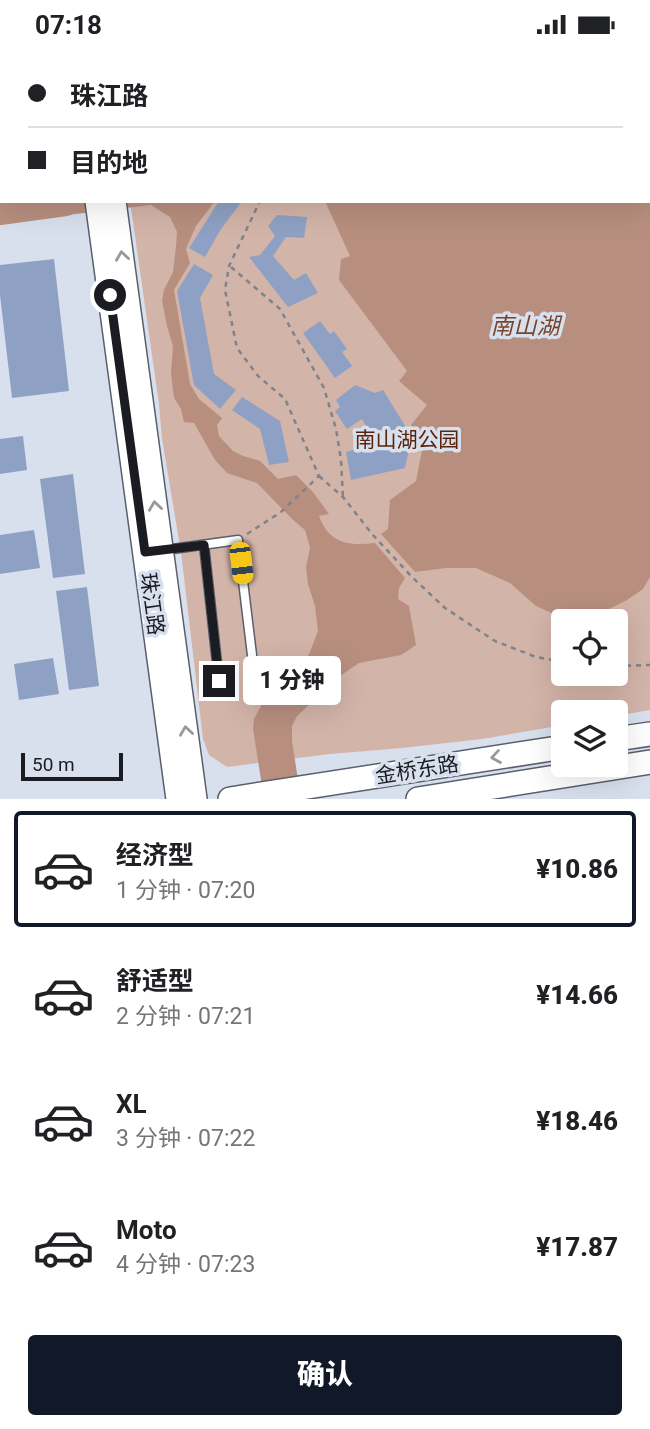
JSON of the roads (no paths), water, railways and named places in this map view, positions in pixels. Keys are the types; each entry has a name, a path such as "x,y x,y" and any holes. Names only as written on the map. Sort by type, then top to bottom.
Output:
{"street":[{"name":"珠江路","path":"107,211 145,552 178,799"},
{"name":"珠江路","path":"107,211 195,799"},
{"path":"628,737 650,733"},
{"name":"金桥东路","path":"230,799 551,749"},
{"name":"金桥东路","path":"418,799 650,762"}],"lane":[{"path":"145,552 239,540 252,655"},
{"path":"204,545 219,681"}],"water":[{"path":"65,203 213,203 196,226 186,249 190,263 174,290 190,384 199,399 222,418 217,425 219,436 233,451 260,461 278,479 296,475 329,514 319,516 334,538 348,543 375,543 405,578 399,588 398,599 409,606 416,645 401,655 359,663 340,676 297,716 292,726 301,799 264,799 253,729 254,719 262,704 296,675 310,652 318,631 315,606 308,584 306,567 310,548 305,530 257,483 227,473 215,460 194,423 184,422 181,409 174,398 171,374 173,346 162,301 173,272 176,246 177,232 170,217 151,205 67,215"},
{"name":"南山湖","path":"326,203 650,203 650,577 643,589 609,609 551,609 551,613 536,606 510,583 476,568 415,572 381,534 388,529 390,500 416,481 423,445 411,425 427,405 399,381 407,371 339,280 341,259 350,256"}],"waterway":[{"path":"0,213 66,204"}],"park label":[{"name":"南山湖公园","path":"407,440"}]}
